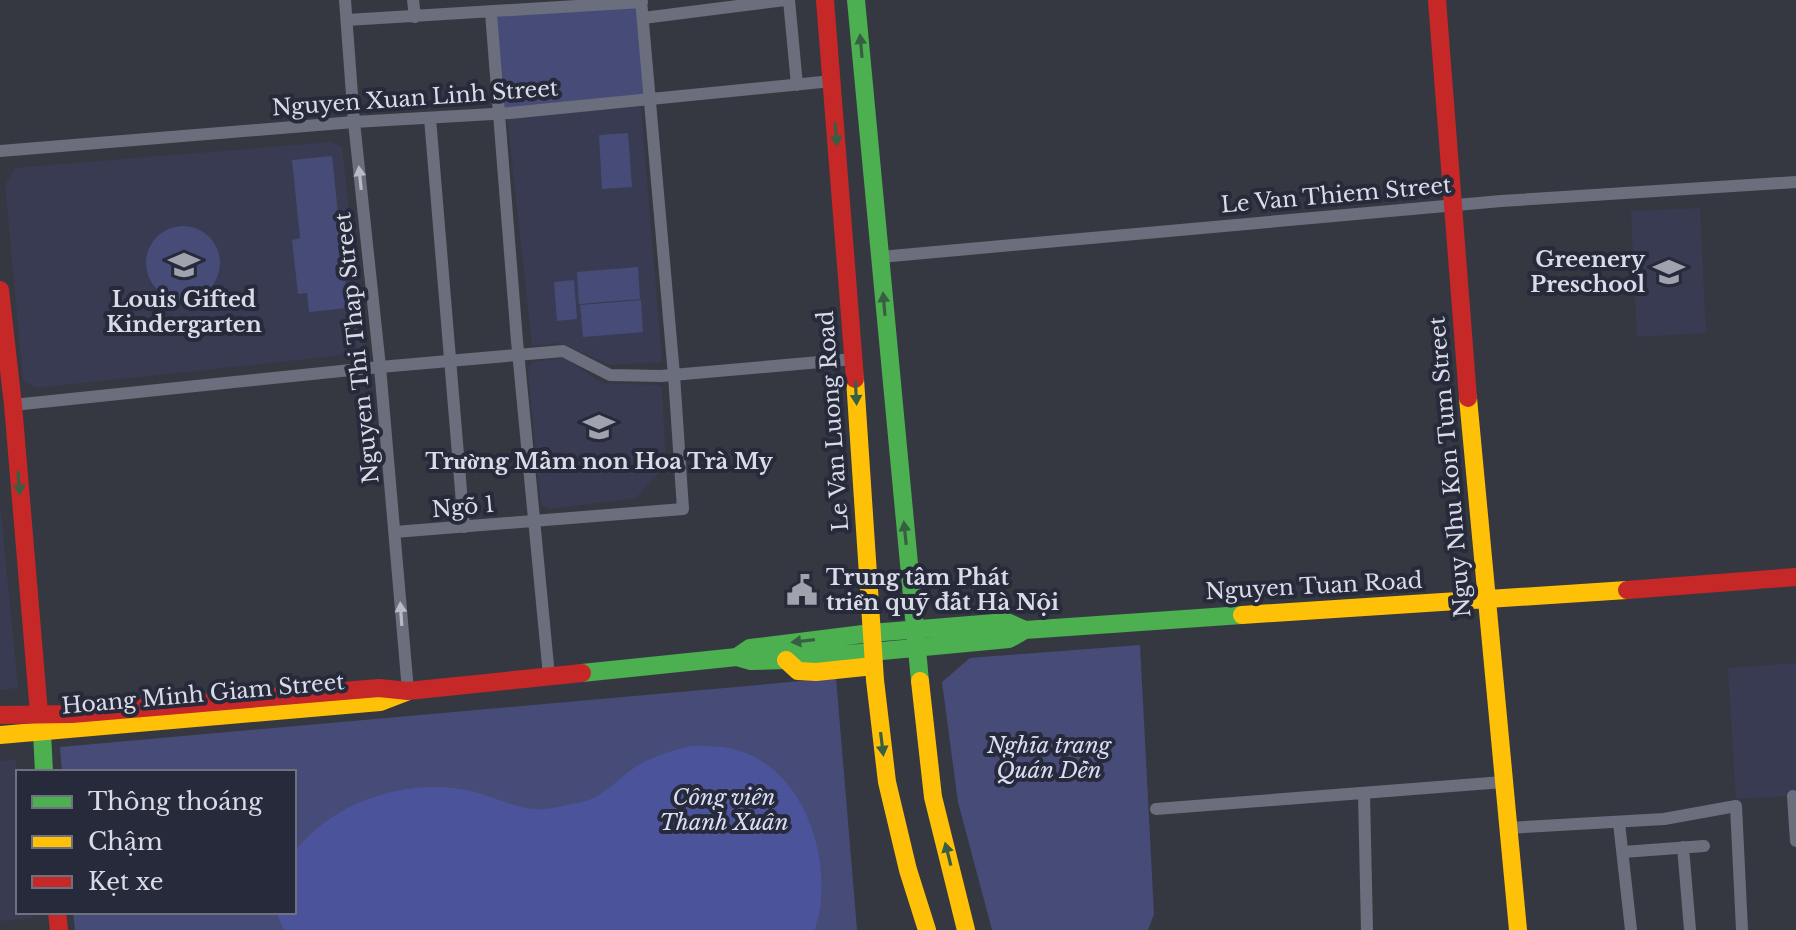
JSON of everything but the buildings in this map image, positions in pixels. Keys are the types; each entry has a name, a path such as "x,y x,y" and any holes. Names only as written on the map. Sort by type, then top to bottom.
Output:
{"street":[{"name":"Nguyen Thi Thap Street","path":"345,0 408,691"},
{"path":"413,0 415,17"},
{"path":"643,18 787,0 797,85"},
{"name":"Le Van Luong Road","path":"825,0 854,359 872,650 887,782 901,845 927,930"},
{"path":"856,0 900,494 933,797 966,930"},
{"name":"Nguy Nhu Kon Tum Street","path":"1437,0 1486,600 1518,930"},
{"path":"347,20 642,1 674,375"},
{"path":"491,13 518,354 549,676"},
{"name":"Nguyen Xuan Linh Street","path":"0,151 354,122 498,114 832,81"},
{"path":"430,118 464,527"},
{"name":"Le Van Thiem Street","path":"880,257 1452,205 1796,182"},
{"path":"0,290 39,713"},
{"path":"13,405 563,351 610,375 674,375 854,359"},
{"name":"Ngõ 1","path":"395,532 683,509 674,375"},
{"name":"Nguyen Tuan Road","path":"872,650 918,647 946,636 1007,622 1025,630 1796,577"},
{"name":"Nguyen Tuan Road","path":"872,650 916,628 946,636"},
{"name":"Hoang Minh Giam Street","path":"0,715 72,714 379,688 408,691 737,657 751,661 786,660 852,644"},
{"name":"Hoang Minh Giam Street","path":"737,657 750,648 852,644 872,650"},
{"path":"786,660 798,671 816,672 872,650"},
{"name":"Hoang Minh Giam Street","path":"0,735 380,702 408,691"},
{"path":"42,733 44,770"},
{"path":"1156,809 1503,782"},
{"path":"1364,794 1367,930"},
{"path":"1793,796 1796,841"},
{"path":"1507,828 1664,819 1736,806 1742,930"},
{"path":"1619,823 1631,930"},
{"path":"1623,852 1704,846"},
{"path":"1683,847 1690,930"}],"shaded area":[{"path":"641,107 662,362 610,365 560,343 532,346 507,115"},
{"name":"Louis Gifted Kindergarten","path":"331,142 342,147 364,345 354,354 36,388 23,380 5,185 15,168"},
{"name":"Greenery Preschool","path":"1700,208 1706,333 1637,337 1631,211"},
{"name":"Trường Mầm non Hoa Trà My","path":"566,358 601,383 658,385 662,388 666,466 636,498 550,509 541,505 528,371 532,362"},
{"path":"0,502 18,688 0,690"},
{"path":"1796,663 1796,841 1793,796 1736,799 1728,668"},
{"path":"692,746 729,748 752,756 772,769 789,786 812,828 818,852 821,899 815,930 284,930 277,914 296,914 296,850 330,819 374,797 422,787 447,788 471,791 528,808 552,808 587,801 640,764"},
{"path":"16,759 16,914 32,914 33,918 0,921 0,761"}],"green space":[{"path":"642,2 650,100 498,114 491,13"},
{"path":"628,133 632,187 602,189 599,135"},
{"path":"332,156 348,308 309,312 307,293 298,294 292,240 300,238 292,160"},
{"path":"183,226 204,232 214,242 220,263 214,284 204,294 183,300 162,294 152,284 146,263 152,242 162,232"},
{"path":"638,267 640,299 579,304 577,272"},
{"path":"574,280 577,319 557,321 554,282"},
{"path":"641,300 643,332 583,337 580,305"},
{"name":"Nghĩa trang Quán Dền","path":"1140,645 1154,914 1148,930 992,930 958,802 942,682 970,658"},
{"name":"Công viên Thanh Xuân","path":"836,678 857,930 75,930 73,914 296,914 296,770 62,770 60,747"}],"traffic: fast":[{"path":"856,0 920,681"},
{"path":"582,673 737,657 751,661 786,660 1009,639 1025,630 1242,615"},
{"path":"737,657 750,648 871,633 1007,622 1025,630"},
{"path":"42,733 44,770"}],"traffic: slow":[{"path":"855,379 875,680 887,782 908,870 927,930"},
{"path":"1468,398 1518,930"},
{"path":"1242,615 1627,590"},
{"path":"786,660 798,671 874,666"},
{"path":"920,681 933,797 966,930"},
{"path":"0,735 380,702 406,692"}],"traffic: jam":[{"path":"825,0 855,379"},
{"path":"1437,0 1468,398"},
{"path":"0,290 39,713"},
{"path":"1627,590 1796,577"},
{"path":"0,715 72,714 379,688 408,691 582,673"},
{"path":"57,914 59,930"}],"place":[{"name":"Louis Gifted Kindergarten","path":"184,265"},
{"name":"Greenery Preschool","path":"1669,272"},
{"name":"Trường Mầm non Hoa Trà My","path":"599,427"},
{"name":"Trung tâm Phát triển quỹ đất Hà Nội","path":"802,590"}]}
